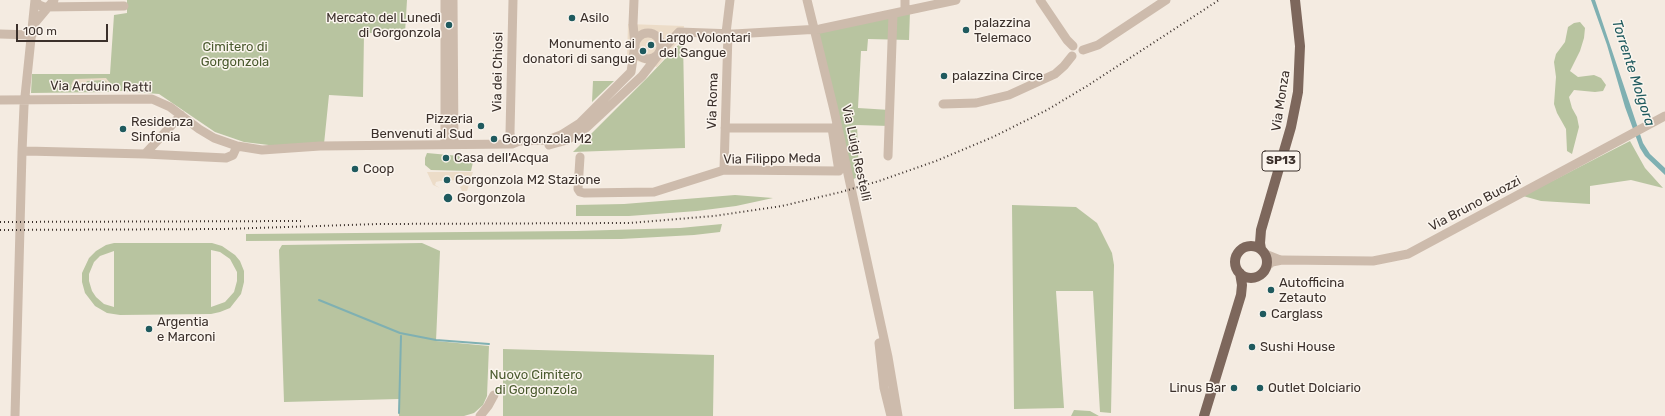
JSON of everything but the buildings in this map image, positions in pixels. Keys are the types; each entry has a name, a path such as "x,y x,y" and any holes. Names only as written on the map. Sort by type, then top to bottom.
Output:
{"main road":[{"name":"Via Monza","path":"1241,295 1254,277 1262,274 1266,267 1267,260 1263,252 1260,239 1262,226 1291,126 1298,94 1300,46 1295,0"},
{"name":"Via Monza","path":"1204,416 1241,295 1242,285 1240,273 1236,266 1236,258 1241,250 1255,239 1262,226"},
{"path":"1248,246 1256,247 1263,252"},
{"path":"1240,273 1247,277 1254,277"}],"street":[{"path":"35,0 40,6 51,3 124,6"},
{"path":"15,416 20,211 25,100 35,0"},
{"path":"445,0 450,144"},
{"path":"450,144 453,0"},
{"name":"Via dei Chiosi","path":"512,144 510,133 513,0"},
{"path":"634,0 633,24 635,45 638,54 644,58 652,58 659,53 678,33 683,31 727,33 813,29 905,12 956,0"},
{"name":"Via Roma","path":"724,170 727,33 730,0"},
{"name":"Via Luigi Restelli","path":"807,0 888,357 898,416"},
{"path":"905,0 905,12"},
{"path":"1040,0 1067,40 1073,46"},
{"path":"1072,56 1076,58 1080,57 1083,50 1098,45 1166,0"},
{"path":"33,25 51,3"},
{"path":"888,156 893,14"},
{"path":"646,33 654,34 661,42 661,49 651,66 592,123 576,136 549,146 518,146 512,144 518,141 542,141 553,139 577,126 627,77 631,71 637,39 646,33"},
{"path":"0,34 32,35"},
{"path":"1073,46 1079,45 1083,50"},
{"path":"1072,56 1070,51 1073,46"},
{"path":"943,104 976,103 1009,95 1056,74 1072,56"},
{"name":"Via Arduino Ratti","path":"0,100 148,98 163,102 209,135 237,146 267,150 320,146 512,144"},
{"path":"145,154 181,115"},
{"name":"Via Bruno Buozzi","path":"1266,267 1272,262 1282,260 1373,261 1408,254 1665,116"},
{"name":"Via Filippo Meda","path":"580,157 578,189 580,192 584,193 654,192 724,170 839,171 832,128 725,128"},
{"path":"26,151 226,158 233,155 237,146"},
{"name":"Via Bruno Buozzi","path":"1263,252 1282,260"},
{"name":"Via Luigi Restelli","path":"877,312 884,388 891,416"},
{"path":"480,416 486,410 494,395"}],"green space":[{"name":"Cimitero di Gorgonzola","path":"127,0 407,0 405,33 364,33 363,97 329,95 324,144 277,146 244,142 215,132 159,94 109,90 109,92 31,93 32,74 110,74 114,15 127,13"},
{"path":"910,11 909,40 868,39 867,51 861,51 858,108 890,110 889,126 857,125 859,176 852,180 814,29"},
{"path":"1580,22 1585,28 1584,38 1580,51 1570,71 1578,77 1594,75 1601,78 1606,85 1603,91 1595,92 1574,90 1569,97 1572,108 1577,117 1579,127 1572,154 1567,151 1566,129 1554,104 1556,77 1554,62 1556,54 1565,42 1568,27 1574,23"},
{"path":"683,40 685,148 573,152 648,77"},
{"path":"593,81 614,81 592,102"},
{"path":"1630,141 1645,168 1663,188 1631,180 1590,186 1590,204 1541,201 1523,196"},
{"path":"427,153 470,157 473,162 471,171 431,170 425,165"},
{"path":"735,195 773,198 736,206 697,211 629,216 576,216 576,205 624,204"},
{"path":"1012,205 1076,207 1097,223 1112,253 1114,265 1111,413 1100,412 1093,291 1056,291 1064,408 1014,409"},
{"path":"722,224 720,232 621,239 246,241 246,234 576,231 680,228"},
{"path":"114,243 212,243 222,246 235,255 240,261 244,271 244,282 241,294 230,308 211,314 120,315 107,313 95,306 85,293 82,282 82,273 89,258 96,251 106,245","holes":["211,250 220,252 230,259 237,272 237,281 234,292 225,302 211,307","114,251 114,307 104,304 96,297 92,291 89,281 89,274 94,262 100,256"]},
{"path":"422,243 440,251 436,341 489,346 487,396 483,405 474,413 464,416 399,416 399,399 284,402 279,250 282,245"},
{"name":"Nuovo Cimitero di Gorgonzola","path":"503,349 714,355 713,416 503,416"},
{"path":"1074,410 1090,411 1099,416 1071,416"}],"shaded area":[{"name":"Largo Volontari del Sangue","path":"628,24 684,26 683,36 657,67 627,58"},
{"path":"106,78 110,83 109,87 106,89 76,90 71,86 75,79","holes":["104,80 107,82 105,86 88,87 85,85 87,81"]},
{"path":"427,172 473,172 467,191 462,191 460,187 465,184 463,182 459,184 459,180 436,182 435,185 440,188 433,185"}],"water":[{"name":"Torrente Molgora","path":"1591,0 1595,0 1643,143 1650,154 1665,168 1665,175 1645,156 1640,148 1625,107 1607,45"}],"waterway":[{"path":"319,300 400,333 436,340 489,344"},
{"path":"399,413 401,336"}],"railway":[{"path":"0,230 225,229 379,224 630,223 714,216 782,206 879,181 936,161 993,137 1047,110 1087,86 1219,0"},
{"path":"0,222 301,221"}],"place":[{"name":"Asilo","path":"572,18"},
{"name":"Mercato del Lunedì di Gorgonzola","path":"449,25"},
{"name":"palazzina Telemaco","path":"966,30"},
{"name":"Largo Volontari del Sangue","path":"651,45"},
{"name":"Monumento ai donatori di sangue","path":"643,51"},
{"name":"palazzina Circe","path":"944,76"},
{"name":"Pizzeria Benvenuti al Sud","path":"481,126"},
{"name":"Residenza Sinfonia","path":"123,129"},
{"name":"Gorgonzola M2","path":"494,139"},
{"name":"Casa dell'Acqua","path":"446,158"},
{"name":"Coop","path":"355,169"},
{"name":"Gorgonzola M2 Stazione","path":"447,180"},
{"name":"Gorgonzola","path":"448,198"},
{"name":"Autofficina Zetauto","path":"1271,290"},
{"name":"Carglass","path":"1263,314"},
{"name":"Argentia e Marconi","path":"149,329"},
{"name":"Sushi House","path":"1252,347"},
{"name":"Linus Bar","path":"1234,388"},
{"name":"Outlet Dolciario","path":"1260,388"}]}
